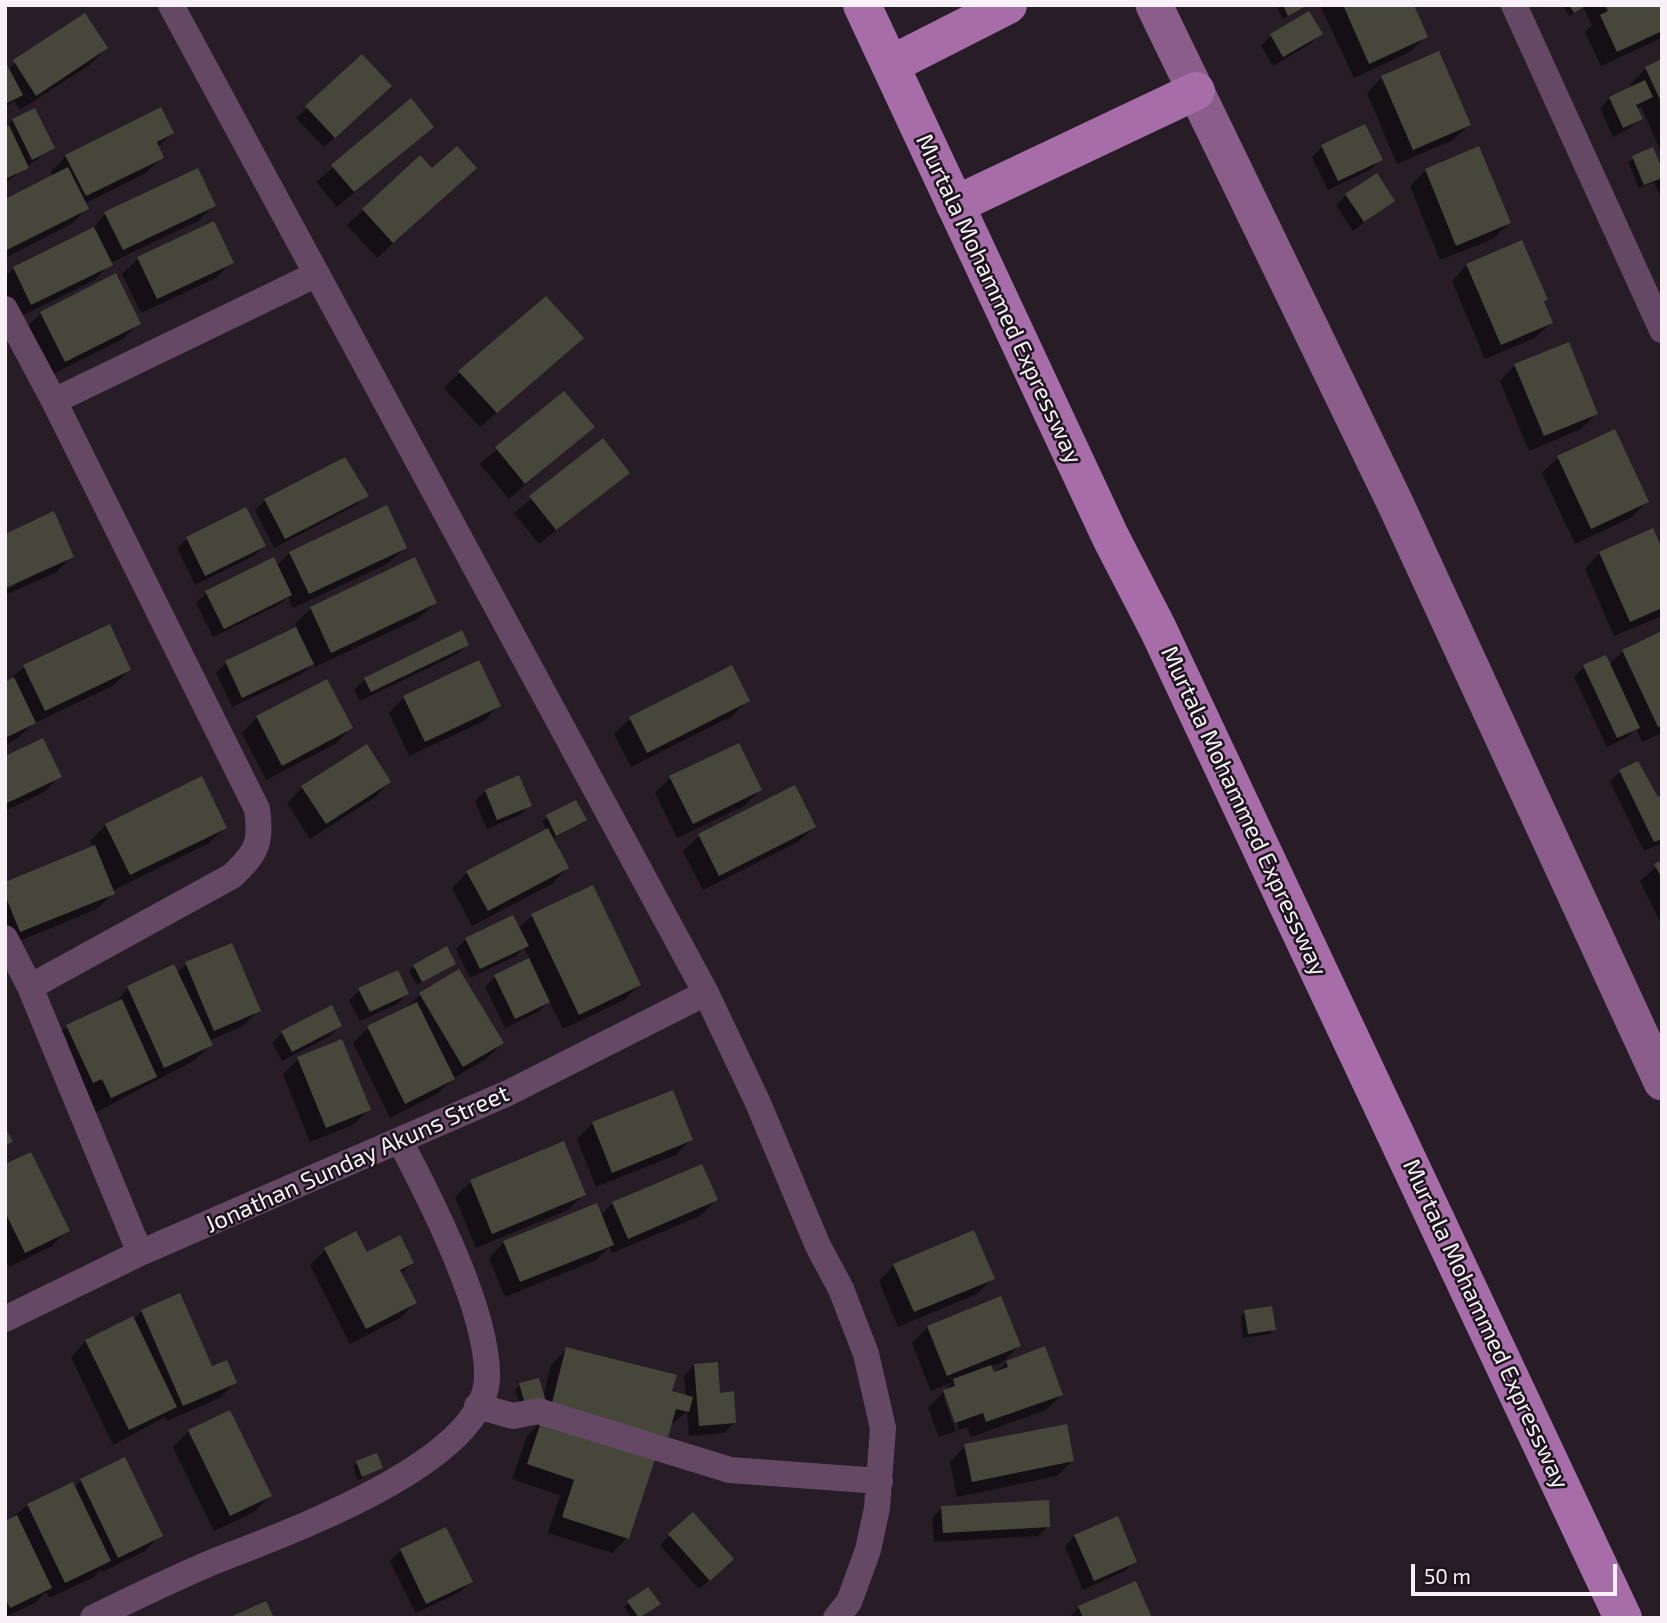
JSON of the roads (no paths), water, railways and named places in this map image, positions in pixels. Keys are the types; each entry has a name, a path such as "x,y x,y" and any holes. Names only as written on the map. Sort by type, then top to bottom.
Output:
{"main road":[{"name":"Murtala Mohammed Expressway","path":"862,5 1623,1618"},
{"path":"890,65 1008,5"},
{"path":"1154,5 1396,505 1662,1082"},
{"path":"956,205 1196,92"}],"street":[{"path":"171,5 706,993 758,1103 813,1236 841,1289 866,1354 883,1428 880,1480 867,1550 849,1602 836,1618"},
{"path":"1514,5 1662,330"},
{"path":"54,401 317,274"},
{"path":"5,309 54,401 257,808 261,836 250,859 232,876 30,987"},
{"path":"5,938 30,987 140,1253"},
{"name":"Jonathan Sunday Akuns Street","path":"5,1319 140,1253 508,1093 706,993"},
{"path":"93,1618 162,1584 332,1515 420,1465 470,1425 487,1380 484,1342 477,1315 441,1225 400,1141"},
{"path":"477,1406 513,1416 538,1411 730,1470 880,1480"}]}
